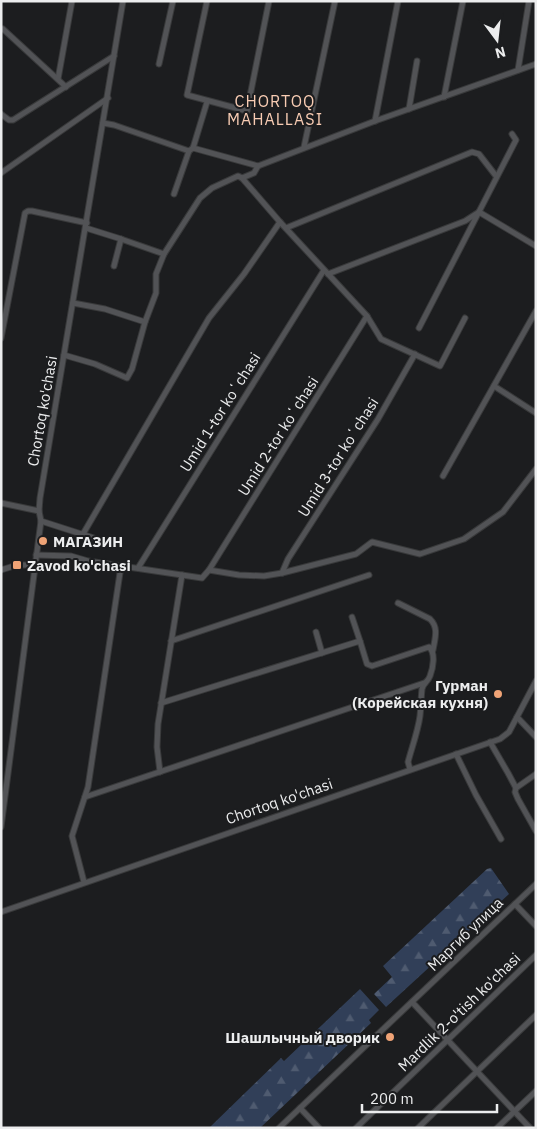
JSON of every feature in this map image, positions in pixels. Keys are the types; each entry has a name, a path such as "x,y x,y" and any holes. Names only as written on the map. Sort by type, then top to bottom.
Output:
{"street":[{"path":"58,79 72,1"},
{"name":"Chortoq ko'chasi","path":"1,827 35,565 40,521 39,511 123,1"},
{"path":"159,64 173,1"},
{"path":"207,1 187,95 207,102 248,111 270,1"},
{"path":"304,147 335,1"},
{"path":"375,121 398,1"},
{"path":"444,97 463,1"},
{"path":"518,70 529,1"},
{"path":"3,29 66,87"},
{"path":"1,114 9,120 13,120 114,56"},
{"path":"409,109 417,61"},
{"path":"104,123 191,149 258,166 304,147 536,64"},
{"path":"1,174 108,98"},
{"path":"174,194 207,102"},
{"path":"419,328 516,140 512,134"},
{"path":"286,228 472,152 479,154 496,176"},
{"path":"242,178 254,173 258,166"},
{"path":"64,355 95,364 127,378 132,369 145,322 156,293 156,274 164,254 200,198 218,184 238,176 242,178 367,316 381,339 440,366 465,318"},
{"path":"1,338 25,213 28,211 87,225 164,254"},
{"path":"479,212 536,246"},
{"path":"326,272 465,221 479,212"},
{"path":"83,534 209,318 244,274 280,222"},
{"path":"114,266 122,238"},
{"name":"Umid 1-tor koʻchasi","path":"138,568 326,272"},
{"path":"73,303 105,309 145,322"},
{"path":"443,476 536,311"},
{"name":"Umid 2-tor koʻchasi","path":"209,570 367,316"},
{"name":"Umid 3-tor koʻchasi","path":"282,573 288,559 378,419 415,354"},
{"path":"494,386 536,413"},
{"path":"36,555 71,556 88,561 203,578 209,570 239,575 264,576 282,573 356,554 372,542 420,554 464,539 503,512 536,469"},
{"path":"1,503 39,511"},
{"path":"40,521 100,540"},
{"path":"1,570 17,565 35,565"},
{"path":"84,882 72,836 73,828 85,797 121,566"},
{"path":"160,772 157,747 161,703 182,575"},
{"path":"171,641 369,575"},
{"path":"85,797 424,683 430,676 434,655 436,632 434,623 430,619 398,603"},
{"path":"352,617 367,664 372,666 427,647 433,650"},
{"path":"316,632 322,653"},
{"path":"161,703 360,641"},
{"name":"Chortoq ko'chasi","path":"1,912 507,735 536,681"},
{"path":"410,769 408,762 420,718 424,683"},
{"path":"517,717 536,738"},
{"path":"490,742 516,788 518,799 536,831"},
{"path":"456,754 476,795 501,839"},
{"path":"516,788 536,774"},
{"name":"Маргиб улица","path":"280,1128 536,884"},
{"path":"515,904 536,926"},
{"name":"Mardlik 2-o'tish ko'chasi","path":"356,1128 536,955"},
{"path":"412,1002 530,1128"},
{"path":"418,1128 536,1015"},
{"path":"497,1128 536,1091"},
{"path":"300,1108 319,1128"}],"green space":[{"path":"491,868 509,894 386,1007 374,994 392,977 383,966 487,869"},
{"path":"360,989 379,1010 369,1020 371,1023 260,1128 209,1128 281,1058 284,1061"}],"place":[{"name":"МАГАЗИН","path":"43,541"},
{"name":"Zavod ko'chasi","path":"17,565"},
{"name":"Гурман (Корейская кухня)","path":"498,694"},
{"name":"Шашлычный дворик","path":"390,1037"}],"district":[{"name":"CHORTOQ MAHALLASI","path":"275,110"}]}
